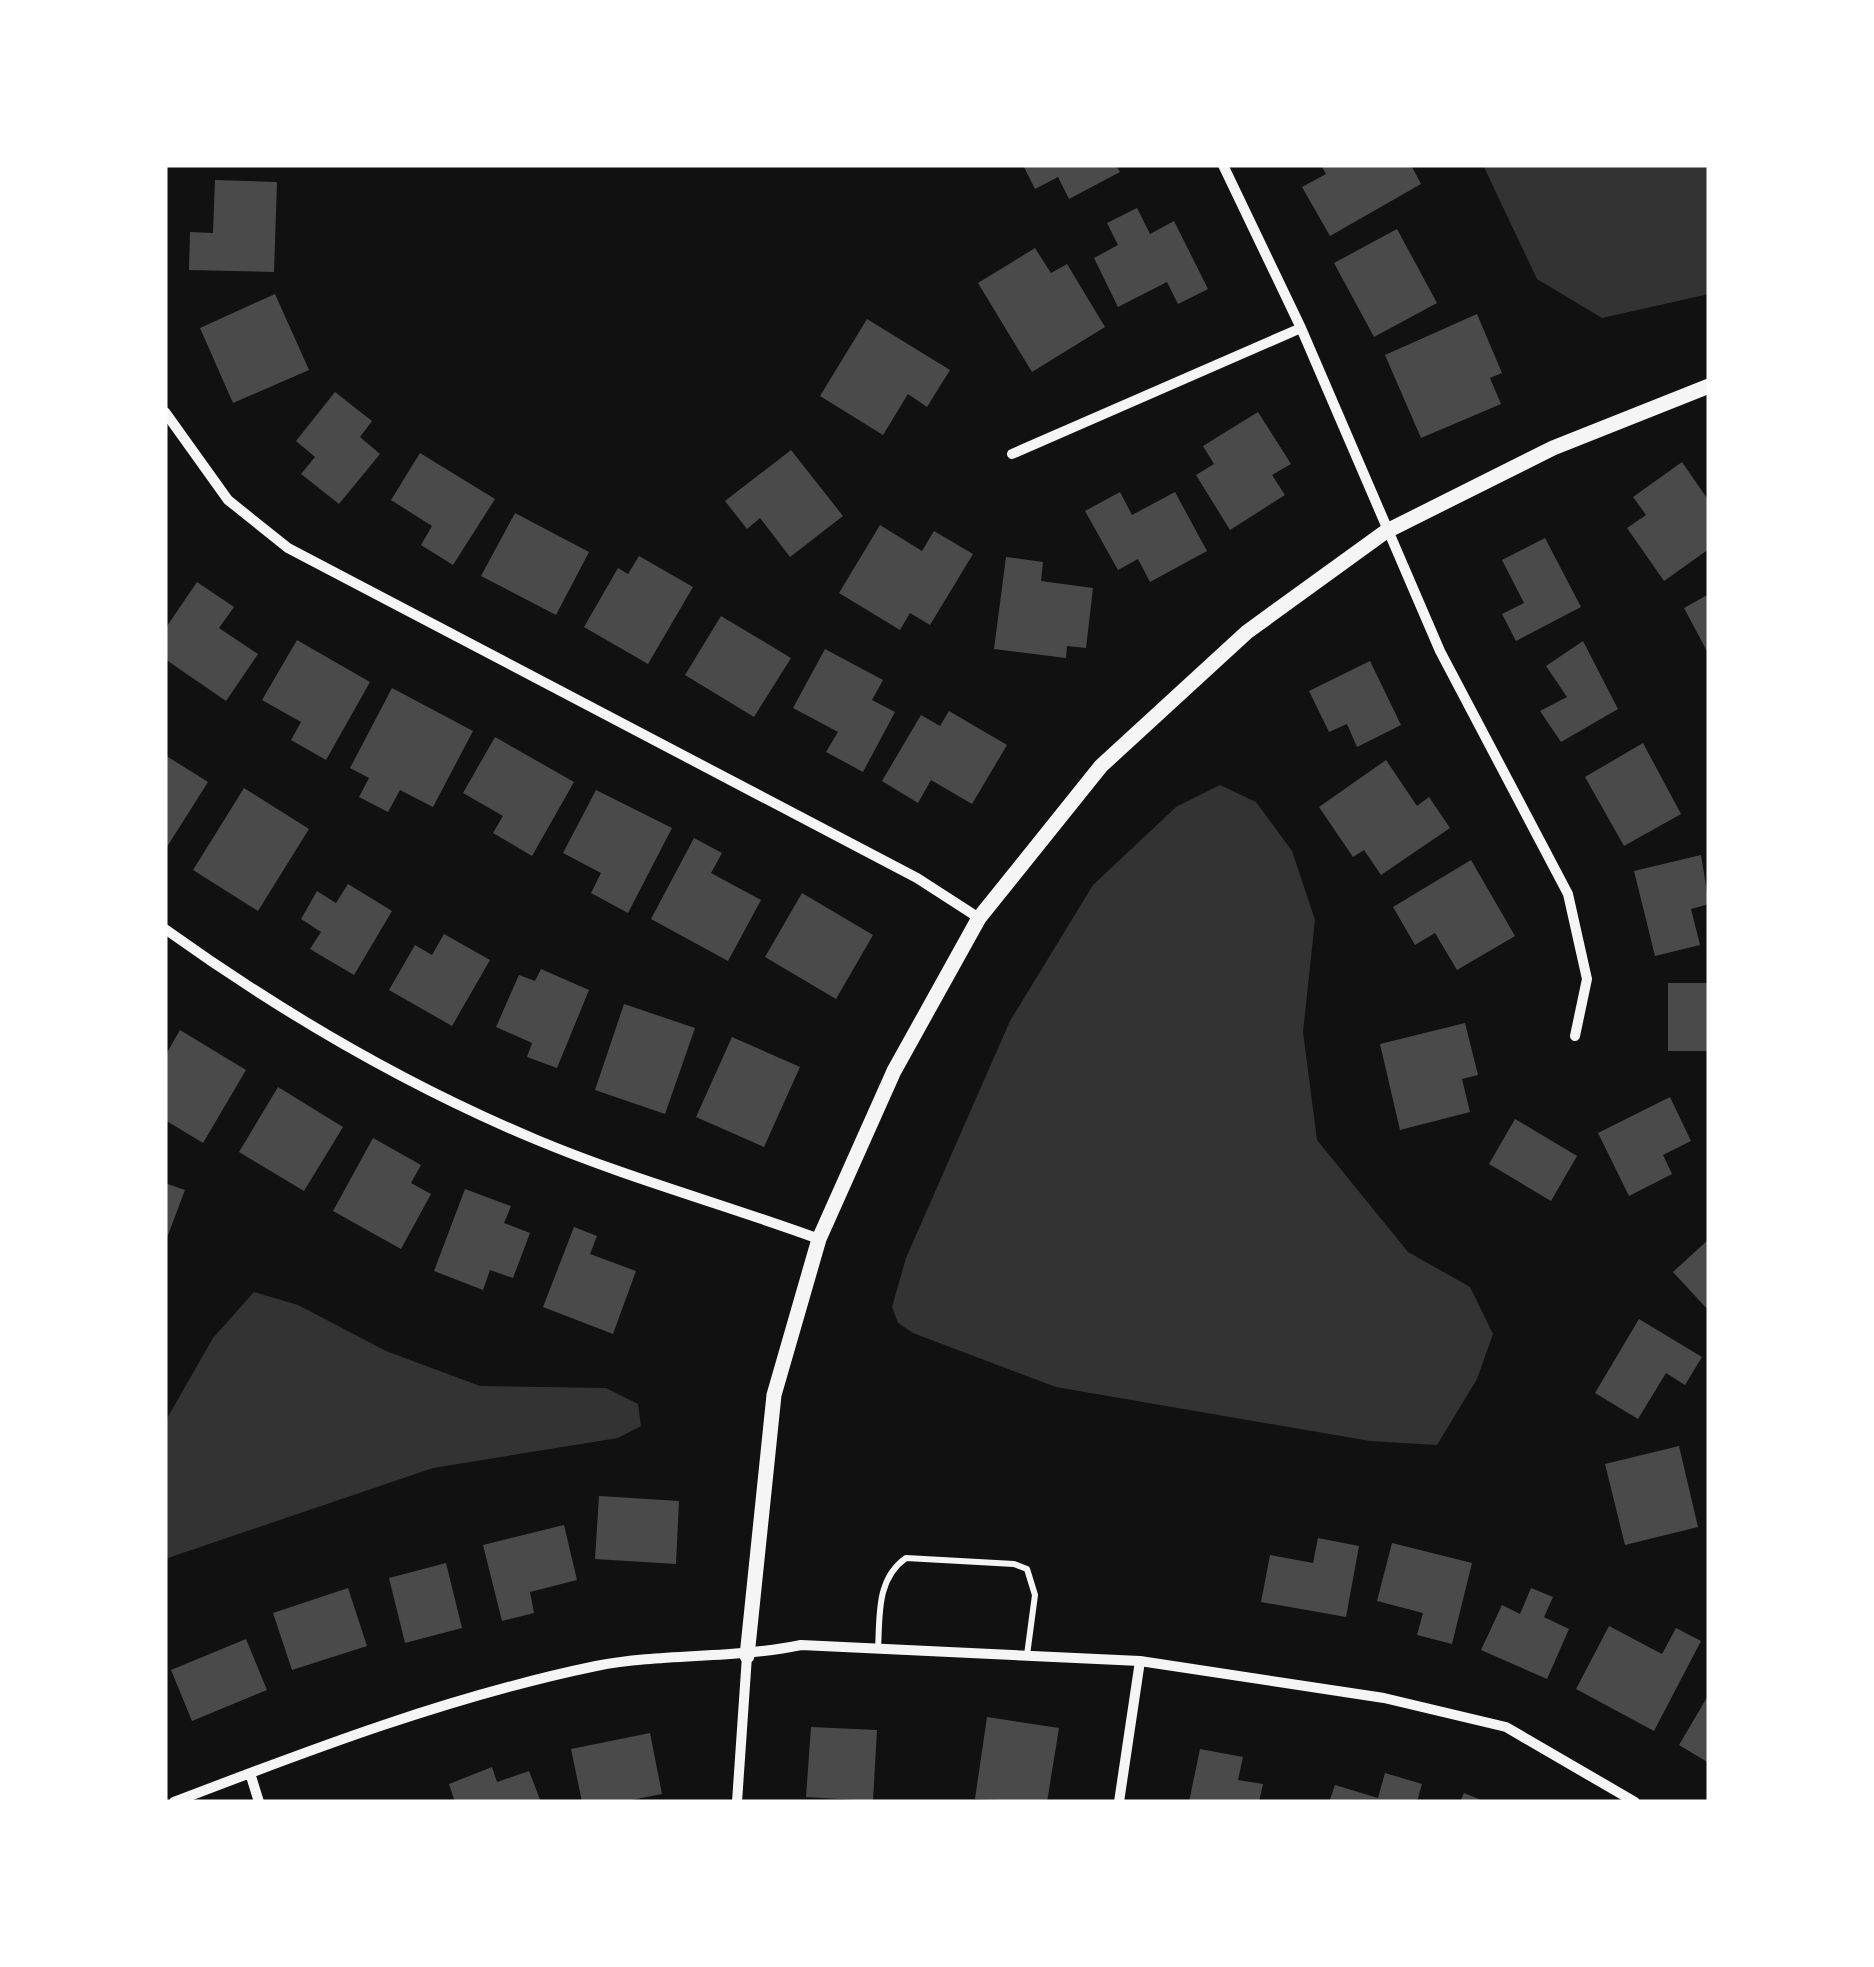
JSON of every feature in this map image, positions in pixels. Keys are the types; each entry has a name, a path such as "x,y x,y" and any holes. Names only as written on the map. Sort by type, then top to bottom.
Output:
{"street":[{"path":"1223,165 1301,328 1385,532 1440,651 1568,894 1587,979 1575,1036"},
{"path":"1012,454 1301,328"},
{"path":"737,1802 746,1656 774,1395 818,1239 894,1071 979,918 1101,766 1246,632 1385,532 1553,448 1709,386"},
{"path":"165,412 228,500 288,548 917,878 979,918"},
{"path":"165,929 259,997 427,1088 538,1140 818,1239"},
{"path":"174,1802 460,1699 601,1665 746,1656 802,1645 1140,1661 1384,1698 1506,1728 1636,1802"},
{"path":"1118,1802 1140,1661"},
{"path":"250,1772 259,1802"}],"lane":[{"path":"878,1648 881,1601 888,1577 906,1558 1014,1564 1026,1569 1034,1595 1027,1656"}],"shaded area":[{"path":"1483,165 1709,165 1709,294 1602,318 1537,279"},
{"path":"1220,785 1256,802 1292,851 1315,920 1303,1032 1317,1140 1408,1252 1470,1287 1493,1334 1477,1379 1437,1445 1370,1441 1056,1387 913,1333 898,1323 892,1307 906,1258 1010,1021 1093,885 1176,807"},
{"path":"254,1292 298,1305 386,1351 480,1386 606,1388 638,1404 641,1426 618,1438 433,1468 165,1559 165,1422 213,1338"}],"building":[{"path":"1023,165 1116,165 1120,172 1069,199 1058,177 1035,189"},
{"path":"1321,165 1411,165 1421,184 1330,236 1302,187 1326,174"},
{"path":"215,180 277,182 274,272 189,270 190,232 213,233"},
{"path":"1137,208 1150,234 1174,221 1208,289 1178,304 1167,282 1118,307 1094,258 1118,245 1107,223"},
{"path":"1397,229 1437,303 1374,337 1334,263"},
{"path":"1035,248 1051,273 1067,264 1105,327 1032,372 978,283"},
{"path":"275,294 309,370 233,403 200,328"},
{"path":"1477,314 1502,373 1490,378 1501,404 1421,438 1385,355"},
{"path":"867,319 950,370 927,407 908,394 883,435 820,396"},
{"path":"335,392 372,421 360,437 380,454 339,504 301,474 315,457 296,441"},
{"path":"1258,412 1291,464 1272,475 1285,495 1230,530 1196,475 1214,464 1203,446"},
{"path":"791,450 843,516 790,557 760,518 747,529 725,501"},
{"path":"420,453 495,499 453,565 421,545 432,526 391,500"},
{"path":"1682,462 1709,501 1709,549 1664,581 1627,528 1646,515 1633,497"},
{"path":"1120,492 1132,515 1175,492 1207,551 1150,582 1138,559 1118,570 1085,511"},
{"path":"515,513 589,552 556,615 481,576"},
{"path":"880,525 922,551 934,531 973,554 930,625 910,613 900,630 839,593"},
{"path":"1545,538 1581,607 1516,641 1502,614 1524,603 1502,560"},
{"path":"639,556 693,587 648,664 584,627 618,568 628,574"},
{"path":"1006,557 1043,562 1041,581 1093,588 1086,648 1067,646 1066,658 994,649"},
{"path":"197,582 234,607 219,628 258,654 226,701 165,659 165,629"},
{"path":"1709,594 1709,655 1684,608"},
{"path":"721,616 791,658 754,717 685,675"},
{"path":"297,640 370,682 326,760 291,740 301,722 262,700"},
{"path":"1583,641 1618,709 1561,742 1540,711 1567,697 1546,666"},
{"path":"825,649 883,680 872,700 895,712 863,772 826,752 838,732 793,708"},
{"path":"1370,661 1401,725 1357,747 1347,724 1329,732 1309,691"},
{"path":"392,688 473,731 433,807 400,790 388,812 359,797 369,778 350,768"},
{"path":"949,711 1007,745 972,804 931,780 918,803 882,781 921,715 940,726"},
{"path":"495,737 574,782 532,856 493,833 503,816 463,793"},
{"path":"1643,743 1681,814 1624,846 1585,777"},
{"path":"165,755 208,782 165,850"},
{"path":"1386,760 1417,806 1429,797 1450,828 1381,875 1364,850 1353,857 1319,807"},
{"path":"244,788 309,829 258,911 193,870"},
{"path":"596,790 672,828 628,913 591,893 601,873 563,853"},
{"path":"694,838 722,853 711,873 761,900 728,961 651,919"},
{"path":"1701,855 1709,904 1691,909 1700,945 1655,956 1634,871"},
{"path":"1471,860 1515,936 1457,970 1435,933 1415,945 1393,907"},
{"path":"348,884 392,911 354,975 310,949 321,932 301,919 317,891 336,903"},
{"path":"802,893 873,935 836,999 765,957"},
{"path":"444,934 490,960 452,1026 389,990 415,945 432,955"},
{"path":"541,969 589,990 557,1068 527,1057 532,1043 496,1027 519,975 535,981"},
{"path":"1668,983 1709,983 1709,1051 1668,1051"},
{"path":"624,1004 695,1028 665,1114 595,1090"},
{"path":"1465,1023 1478,1075 1462,1079 1470,1112 1400,1130 1380,1044"},
{"path":"180,1030 246,1070 203,1143 165,1120 165,1056"},
{"path":"732,1037 800,1067 764,1147 696,1117"},
{"path":"278,1087 343,1127 304,1191 239,1152"},
{"path":"1670,1097 1691,1141 1663,1155 1672,1174 1629,1196 1598,1133"},
{"path":"1515,1119 1577,1156 1551,1201 1489,1164"},
{"path":"373,1138 421,1165 411,1183 431,1194 401,1249 333,1211"},
{"path":"165,1183 185,1190 165,1243"},
{"path":"465,1189 511,1206 504,1223 530,1233 513,1278 490,1270 483,1290 434,1271"},
{"path":"574,1227 597,1236 590,1254 636,1271 613,1334 543,1307"},
{"path":"1709,1239 1709,1311 1673,1272"},
{"path":"1639,1319 1702,1357 1685,1385 1666,1373 1638,1419 1595,1393"},
{"path":"1679,1446 1698,1527 1625,1545 1605,1464"},
{"path":"599,1496 679,1501 676,1564 595,1559"},
{"path":"564,1525 577,1580 530,1592 534,1613 502,1621 483,1545"},
{"path":"1318,1538 1359,1546 1346,1617 1261,1602 1270,1555 1313,1563"},
{"path":"1392,1543 1472,1563 1452,1644 1417,1635 1423,1613 1377,1601"},
{"path":"446,1563 462,1628 405,1643 389,1578"},
{"path":"348,1588 367,1646 292,1670 273,1613"},
{"path":"1531,1588 1553,1597 1544,1617 1569,1629 1547,1679 1481,1650 1502,1605 1520,1614"},
{"path":"1609,1626 1662,1654 1676,1628 1701,1641 1654,1731 1576,1689"},
{"path":"246,1639 267,1690 192,1721 171,1670"},
{"path":"1709,1694 1709,1763 1679,1745"},
{"path":"987,1717 1059,1728 1047,1802 975,1799"},
{"path":"811,1727 877,1730 873,1801 806,1797"},
{"path":"650,1733 662,1794 621,1802 582,1802 571,1749"},
{"path":"1200,1749 1243,1757 1238,1780 1263,1784 1259,1802 1189,1802"},
{"path":"492,1767 497,1782 529,1771 541,1802 455,1802 449,1784"},
{"path":"1385,1773 1422,1784 1417,1802 1329,1802 1335,1785 1378,1798"},
{"path":"1464,1793 1486,1802 1460,1802"}]}
